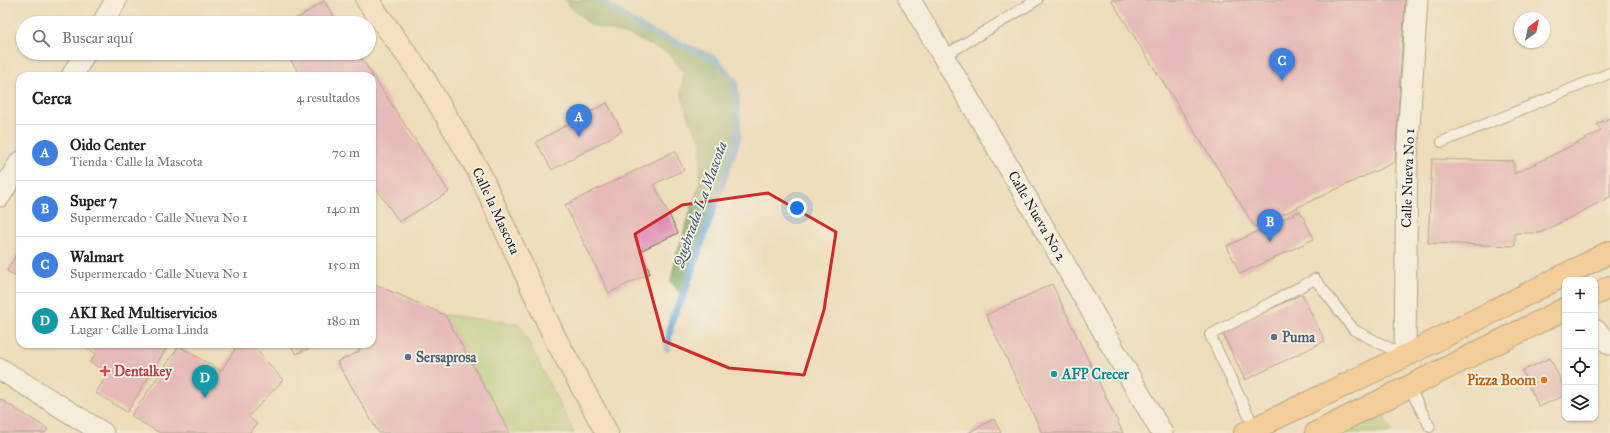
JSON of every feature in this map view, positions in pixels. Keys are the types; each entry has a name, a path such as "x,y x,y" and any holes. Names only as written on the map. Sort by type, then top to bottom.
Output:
{"highway":[{"path":"1250,431 1405,356 1610,252"},
{"path":"1598,293 1610,287"},
{"path":"1316,433 1562,310"}],"main road":[{"name":"Calle la Mascota","path":"367,0 423,77 479,172 555,338 607,433"}],"street":[{"path":"108,16 116,0"},
{"name":"Calle Nueva No 2","path":"910,0 944,56 1162,433"},
{"name":"Calle Nueva No 1","path":"1405,356 1407,157 1417,0"},
{"path":"74,72 82,60"},
{"path":"0,196 16,169"},
{"path":"1598,333 1610,344"},
{"path":"0,369 103,433"}],"lane":[{"path":"944,56 1037,0"},
{"path":"1442,142 1610,73"},
{"path":"1250,431 1210,336 1315,279 1354,330 1405,356"},
{"path":"1409,387 1430,428"}],"highlighted area":[{"path":"768,193 836,232 824,310 804,375 729,368 664,341 635,234 682,205"}],"green space":[{"path":"564,0 599,0 643,29 715,59 735,82 738,137 683,296 671,282 677,253 700,183 701,142 689,119 681,92 684,72 668,53 631,36 590,25"},
{"path":"445,315 519,324 574,433 510,433"},
{"path":"1380,409 1392,433 1337,433"}],"building":[{"path":"1111,0 1405,0 1395,162 1255,227"},
{"path":"324,1 334,16 301,16"},
{"path":"291,60 363,60 370,72 298,72"},
{"path":"376,80 449,192 399,222 376,188"},
{"path":"607,103 622,131 552,170 536,142"},
{"path":"1610,118 1610,197 1540,233 1515,233 1515,246 1428,243 1432,159 1514,161 1514,174 1601,131 1597,124"},
{"path":"675,151 684,170 654,184 678,233 640,251 650,273 609,293 565,205"},
{"path":"1300,211 1314,239 1240,274 1227,246"},
{"path":"16,255 16,276 7,271"},
{"name":"AFP Crecer","path":"1052,284 1123,433 1042,433 986,315"},
{"name":"Sersaprosa","path":"376,285 445,315 510,433 379,433 337,362 360,351 358,348 376,348"},
{"name":"Puma","path":"1302,294 1325,341 1245,380 1222,332"},
{"path":"86,348 167,348 127,412 96,393 108,373 90,362 96,354"},
{"path":"178,348 182,348 221,371 235,348 255,348 283,380 248,417 257,424 249,433 160,433 131,416"},
{"path":"292,348 310,348 296,354"},
{"name":"Pizza Boom","path":"1550,358 1562,383 1562,396 1539,407 1522,371"},
{"path":"0,399 48,429 45,433 0,433"},
{"path":"994,419 1001,433 968,433"}],"waterway":[{"name":"Quebrada La Mascota","path":"599,0 643,29 715,59 735,82 738,137 683,296 672,319 667,349"}],"place":[{"name":"Walmart","path":"1282,81"},
{"name":"Oido Center","path":"579,137"},
{"name":"Super 7","path":"1270,242"},
{"name":"Puma","path":"1274,337"},
{"name":"Sersaprosa","path":"408,357"},
{"name":"Dentalkey","path":"105,371"},
{"name":"AFP Crecer","path":"1054,374"},
{"name":"Pizza Boom","path":"1544,380"},
{"name":"AKI Red Multiservicios","path":"205,398"}]}
